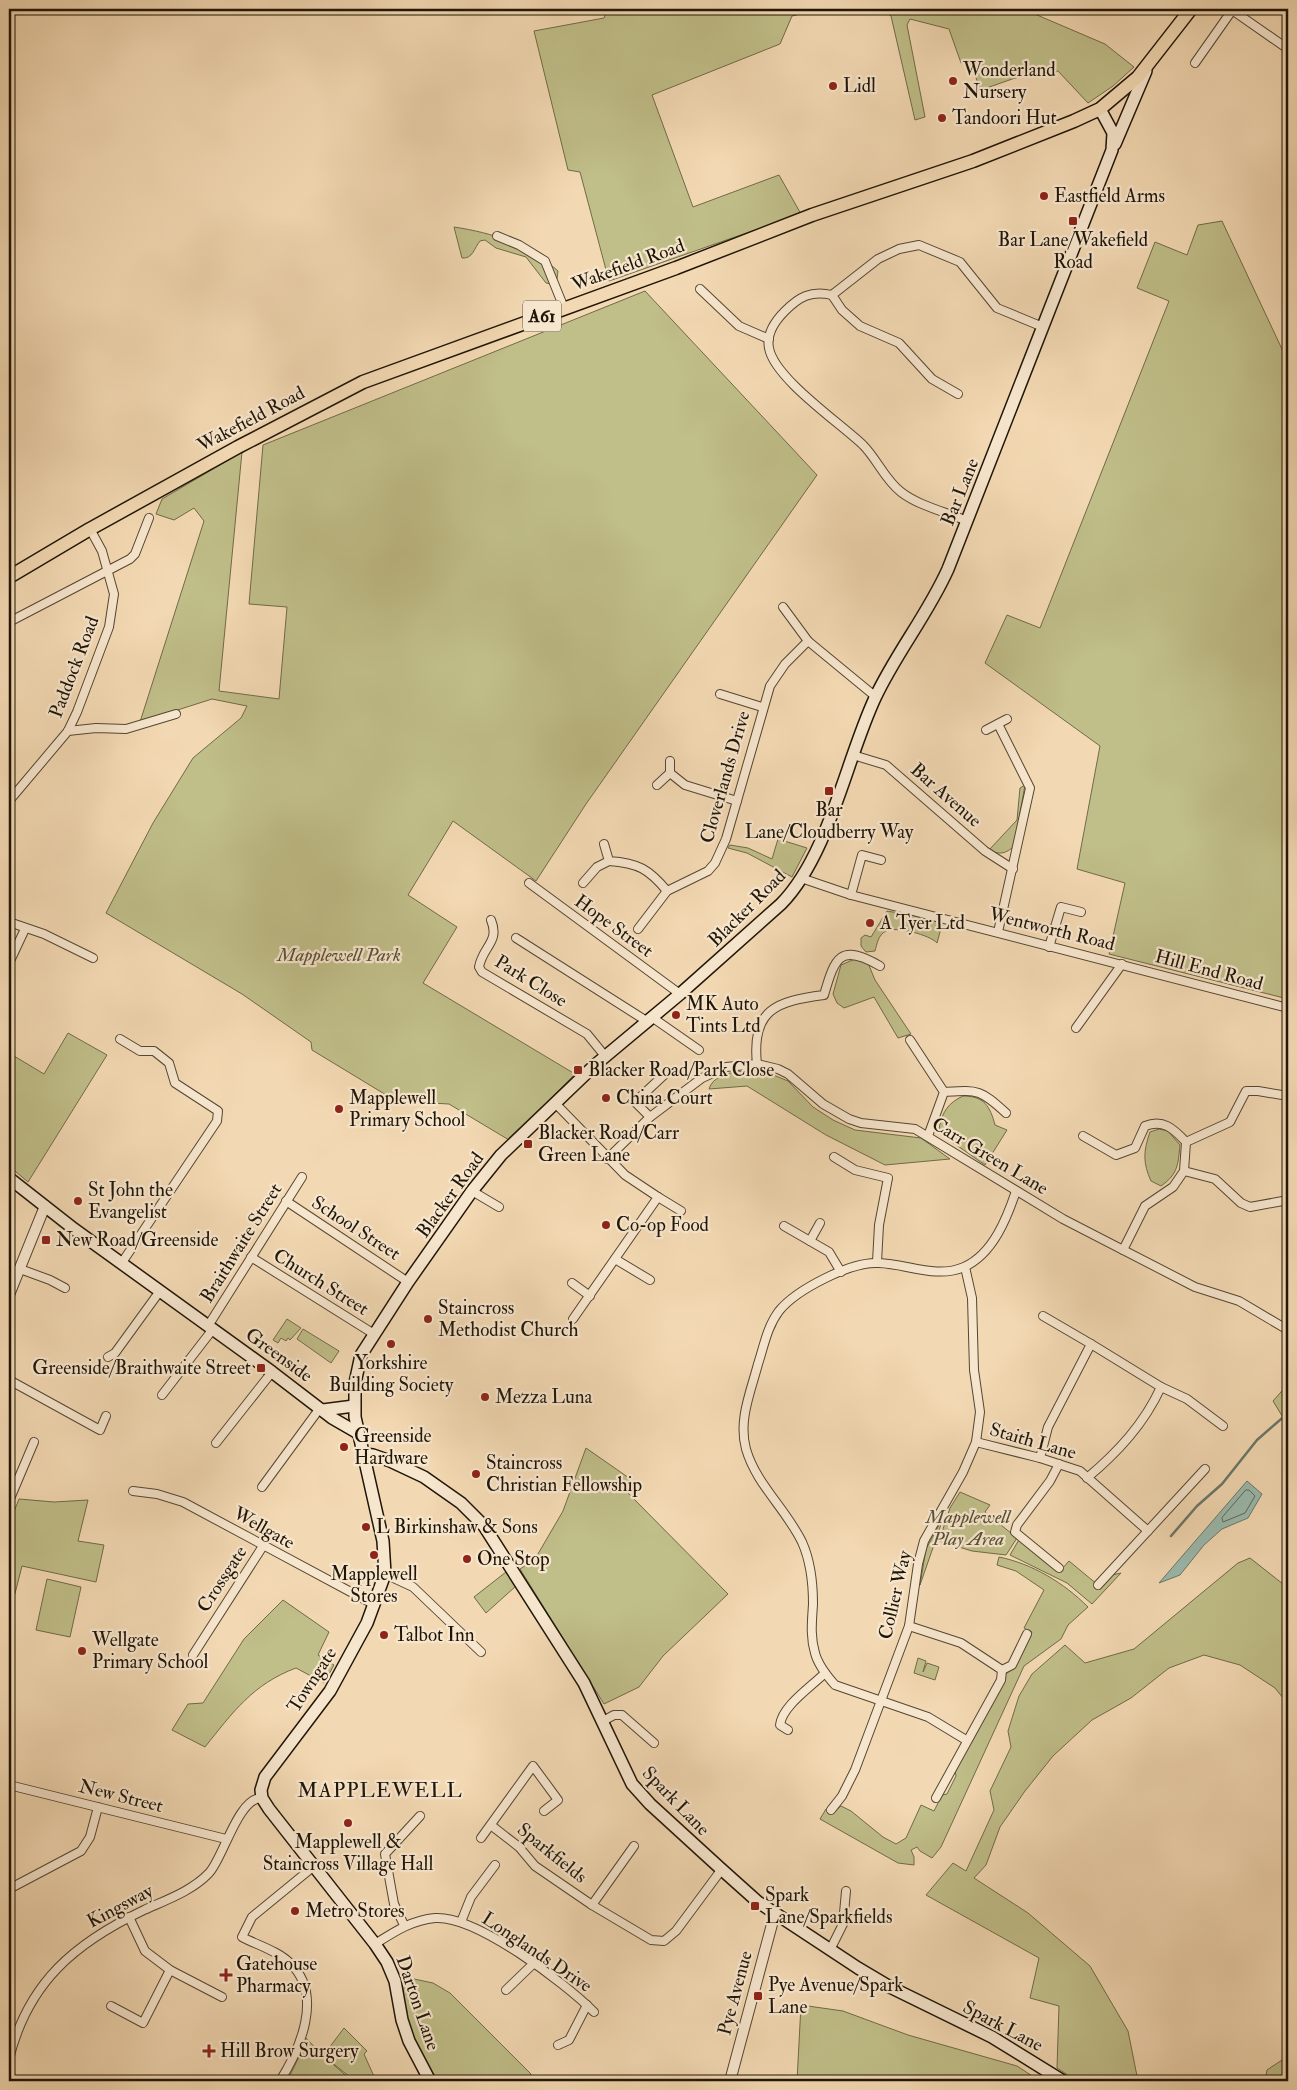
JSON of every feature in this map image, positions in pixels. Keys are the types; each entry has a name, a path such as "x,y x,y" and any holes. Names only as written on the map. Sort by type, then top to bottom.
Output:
{"main road":[{"name":"Wakefield Road","path":"9,578 90,529 292,417 363,382 812,215 1023,142 1100,109 1126,88 1150,63 1191,9"},
{"path":"1112,150 1150,63"},
{"name":"Bar Lane","path":"801,878 812,862 876,697 939,588 1112,150 1113,133 1100,109"},
{"name":"Blacker Road","path":"358,1433 354,1406 357,1368 361,1355 408,1282 472,1191 501,1154 605,1056 651,1020 781,904 801,878"},
{"name":"Greenside","path":"9,1178 121,1264 358,1433"},
{"path":"322,1409 354,1406"},
{"name":"Towngate","path":"262,1798 262,1783 269,1769 317,1711 330,1691 375,1605 386,1574 384,1541 358,1433"},
{"name":"Spark Lane","path":"363,1454 373,1455 390,1461 424,1477 472,1513 496,1544 584,1683 603,1721 626,1775 639,1793 720,1868 758,1902 830,1950 890,1987 992,2037 1063,2081"},
{"name":"Darton Lane","path":"262,1798 387,1962 395,1981 402,2020 409,2041 427,2080"}],"street":[{"path":"1195,63 1232,10 1288,49"},
{"path":"497,236 519,245 545,261 564,308"},
{"path":"967,521 916,501 899,491 864,447 800,392 775,363 768,347 772,326 794,303 812,293 832,295 878,259 899,249 919,245 960,262 997,308 1043,327"},
{"path":"700,289 739,326 769,339"},
{"path":"832,295 842,310 860,326 899,343 932,379 958,394"},
{"path":"9,622 135,554 148,518"},
{"name":"Paddock Road","path":"9,801 12,792 68,731 86,690 112,615 114,594 109,568 90,529"},
{"path":"783,607 808,641 876,697"},
{"name":"Cloverlands Drive","path":"638,929 667,891 708,871 715,863 726,839 762,708 777,674 808,641"},
{"path":"720,694 762,708"},
{"path":"68,731 96,728 126,729 176,714"},
{"path":"986,730 1007,718"},
{"path":"998,724 1030,788 998,932"},
{"name":"Bar Avenue","path":"853,755 886,765 985,851 1013,868"},
{"path":"657,785 670,773 670,761"},
{"path":"670,773 686,785 737,801"},
{"path":"604,844 609,861"},
{"path":"851,895 862,856 881,860"},
{"path":"583,883 597,867 609,861 623,862 648,870 667,891"},
{"name":"Wentworth Road","path":"801,878 851,895 1122,964"},
{"name":"Hope Street","path":"529,883 680,994"},
{"path":"1050,947 1061,907 1081,912"},
{"name":"Park Close","path":"491,920 495,931 494,938 480,962 479,967 482,972 586,1034 605,1056"},
{"path":"9,922 44,934 93,958"},
{"path":"9,963 25,929"},
{"path":"516,938 699,1050"},
{"path":"757,1064 757,1034 761,1024 773,1009 791,1000 824,995 832,968 837,960 844,956 862,955 880,966"},
{"path":"1076,1028 1122,964"},
{"name":"Hill End Road","path":"1122,964 1288,1008"},
{"path":"120,1039 140,1051 154,1052 169,1063 175,1083 218,1110 217,1121 121,1264"},
{"path":"910,1040 944,1092"},
{"name":"Carr Green Lane","path":"607,1159 650,1117 702,1078 726,1067 757,1064 778,1069 788,1074 823,1104 849,1119 861,1123 915,1129 1062,1219 1195,1287 1239,1301 1288,1330"},
{"path":"650,1117 635,1102 665,1074"},
{"path":"944,1092 972,1090 986,1094 1006,1112"},
{"path":"1186,1142 1230,1122 1246,1091 1288,1096"},
{"path":"928,1136 944,1092"},
{"path":"555,1103 607,1159 625,1175 681,1211"},
{"path":"1083,1136 1116,1155 1135,1148 1145,1126 1153,1123 1164,1123 1186,1142"},
{"path":"1123,1250 1145,1206 1173,1186 1184,1171 1186,1142"},
{"path":"834,1157 855,1170 888,1178 879,1225 877,1262"},
{"path":"1184,1171 1215,1179 1241,1203 1250,1207 1288,1200"},
{"name":"Braithwaite Street","path":"210,1327 251,1257 302,1177"},
{"path":"472,1191 499,1208"},
{"path":"966,1740 928,1718 834,1685 825,1673 815,1654 810,1626 813,1605 812,1570 802,1543 789,1519 754,1473 745,1447 743,1425 768,1329 780,1311 796,1296 858,1265 877,1262 940,1272 965,1267 979,1257 1004,1224 1016,1191"},
{"path":"573,1319 658,1197"},
{"name":"School Street","path":"286,1201 408,1282"},
{"path":"10,1287 20,1269 45,1206"},
{"path":"810,1241 820,1223"},
{"path":"784,1226 829,1252 841,1272"},
{"name":"Church Street","path":"251,1257 374,1334"},
{"path":"615,1259 650,1280"},
{"name":"Collier Way","path":"831,1810 842,1796 855,1770 909,1626 918,1564 924,1541 963,1472 976,1442 980,1412 972,1336 972,1298 965,1267"},
{"path":"20,1269 50,1280 65,1288"},
{"path":"572,1283 590,1296"},
{"path":"108,1357 115,1353 160,1291"},
{"path":"1042,1316 1161,1387 1187,1399 1223,1426"},
{"path":"162,1395 210,1327"},
{"path":"1040,1458 1048,1427 1091,1344"},
{"path":"216,1443 272,1372"},
{"path":"9,1380 100,1430 106,1416"},
{"path":"1087,1478 1114,1455 1140,1425 1161,1387"},
{"path":"262,1487 322,1409"},
{"path":"9,1501 34,1442"},
{"name":"Staith Lane","path":"976,1442 1040,1458 1080,1471 1148,1531"},
{"path":"1059,1464 1050,1481 1015,1529 1015,1532 1059,1568"},
{"path":"1098,1585 1205,1469"},
{"name":"Wellgate","path":"133,1491 170,1497 184,1502 375,1605"},
{"name":"Crossgate","path":"193,1655 263,1546"},
{"path":"386,1574 413,1586 481,1652"},
{"path":"909,1626 961,1643 1002,1670"},
{"path":"1002,1670 1012,1665 1027,1634"},
{"path":"936,1798 966,1740 1001,1680 1002,1670"},
{"path":"788,1730 780,1725 781,1717 825,1673"},
{"path":"603,1721 614,1714 622,1715 654,1743"},
{"name":"Sparkfields","path":"481,1838 492,1826 533,1766 558,1800 544,1810"},
{"name":"New Street","path":"9,1785 226,1839"},
{"name":"Kingsway","path":"9,2059 12,2032 50,1976 80,1946 105,1929 197,1883 211,1872 226,1839 246,1808 252,1801 262,1798"},
{"path":"9,1889 81,1851 90,1837 98,1807"},
{"path":"404,1926 394,1904 385,1854 420,1816"},
{"name":"Sparkfields","path":"492,1826 519,1847 535,1866 592,1905 651,1940 664,1941 676,1931 719,1873 720,1868"},
{"name":"Sparkfields","path":"592,1905 634,1846"},
{"path":"461,1922 471,1897 494,1866"},
{"path":"280,2081 298,2047 307,2018 307,1999 300,1977 290,1963 242,1937 252,1917 313,1867"},
{"path":"830,1950 843,1924 846,1890"},
{"name":"Pye Avenue","path":"730,2081 775,1913"},
{"path":"129,1917 145,1951 170,1970 222,1997"},
{"name":"Longlands Drive","path":"375,1944 404,1926 434,1918 461,1922 498,1941 533,1964 594,2012"},
{"path":"506,1990 533,1964"},
{"path":"111,2006 143,2023 170,1970"},
{"path":"558,2045 569,2040 587,2005"}],"green space":[{"path":"608,9 822,9 792,16 780,44 652,95 693,207 779,175 801,214 609,281 580,172 568,170 534,31 604,18"},
{"path":"882,9 1023,9 1105,44 1134,67 1113,86 1088,103 1058,71 1015,78 981,90 969,61 961,63 949,29 910,19 907,25 925,117 915,120 891,16"},
{"path":"1222,221 1288,362 1288,999 1109,954 1125,883 1077,869 1100,746 985,663 1007,615 1040,628 1169,301 1137,288 1155,242 1187,255 1198,225"},
{"path":"454,227 496,236 522,247 558,271 557,279 551,284 546,283 526,257 496,248 485,240 480,241 469,257 462,258"},
{"name":"Mapplewell Park","path":"645,291 817,475 586,804 536,881 453,821 408,895 457,927 423,983 575,1074 509,1140 449,1104 396,1101 312,1050 311,1042 242,994 106,913 153,823 193,758 241,718 247,706 212,699 140,722 204,521 194,508 174,520 156,514 162,499 242,452 219,691 279,699 287,607 249,604 263,445"},
{"path":"1025,785 1014,846 1002,853 989,850 1017,820 1020,788"},
{"path":"778,839 807,848 792,877 747,853 728,848 730,845 748,848 772,859"},
{"path":"887,911 943,921 937,943 913,932 891,930 881,935 875,951 866,952 861,946 861,938 865,935 871,937"},
{"path":"857,958 868,963 875,980 911,1034 898,1038 874,997 844,1008 837,1003 833,994 841,965"},
{"path":"68,1033 107,1055 28,1182 9,1166 9,1053 44,1074"},
{"path":"750,1070 771,1074 788,1081 813,1107 833,1120 855,1130 921,1138 950,1159 885,1165 826,1135 747,1086 709,1089 720,1076"},
{"path":"963,1096 970,1096 985,1103 991,1112 995,1125 1007,1130 985,1165 942,1135 939,1129 946,1109"},
{"path":"1159,1129 1168,1131 1180,1145 1179,1158 1174,1173 1161,1186 1151,1181 1146,1169 1145,1157 1150,1132"},
{"path":"287,1319 301,1328 290,1340 288,1338 286,1341 281,1338 278,1343 273,1340"},
{"path":"303,1329 339,1351 331,1363 297,1339"},
{"path":"1288,1384 1288,1422 1287,1424 1273,1401"},
{"path":"586,1448 629,1478 627,1492 728,1594 663,1656 639,1687 604,1704 520,1569 535,1559 563,1511"},
{"name":"Mapplewell Play Area","path":"960,1492 990,1505 985,1512 1017,1538 1006,1555 972,1551 939,1541 950,1508"},
{"path":"19,1499 54,1502 88,1500 78,1541 104,1545 96,1582 22,1566 10,1613 9,1524"},
{"path":"944,1516 920,1585 926,1549"},
{"path":"1020,1538 1061,1570 1069,1561 1098,1585 1108,1576 1121,1573 1092,1604 1067,1583 1010,1555"},
{"path":"999,1557 1024,1564 1058,1582 1088,1607 1068,1625 1061,1639 1024,1666 941,1847 932,1858 917,1847 911,1850 914,1857 914,1865 898,1863 820,1819 826,1809 834,1812 841,1806 851,1811 883,1837 896,1844 906,1838 921,1805 934,1811 942,1795 947,1794 956,1776 955,1770 970,1740 975,1736 1005,1675 1014,1667 1032,1632 1024,1628 1044,1590 1016,1571 997,1565"},
{"path":"1250,1558 1288,1588 1288,1704 1275,1688 1240,1665 1204,1655 1169,1668 1131,1698 1092,1720 1053,1756 1025,1791 1000,1827 986,1865 974,1878 1028,1913 1090,1966 1128,2031 1138,2081 1077,2081 1057,2068 1059,2006 1030,1998 1039,1958 926,1895 953,1863 966,1871 994,1810 990,1791 1011,1747 1008,1731 1019,1696 1032,1674 1065,1645 1085,1663 1134,1649 1238,1563"},
{"path":"506,1572 516,1586 486,1613 474,1597"},
{"path":"47,1579 81,1587 70,1637 36,1630"},
{"path":"283,1600 329,1632 318,1655 334,1665 324,1683 296,1668 281,1675 268,1682 245,1700 205,1747 172,1730 188,1704 203,1703 244,1639"},
{"path":"918,1658 926,1661 923,1672 927,1663 939,1667 935,1680 914,1673"},
{"path":"414,1979 433,1983 450,1993 531,2074 529,2080 436,2081 415,2041 407,2020 402,1982"},
{"path":"801,2005 843,2011 908,2035 1017,2066 1040,2081 797,2081"},
{"path":"344,2028 367,2051 364,2054 376,2081 355,2081 325,2057 352,2081 287,2081 300,2055 305,2037 323,2056"},
{"path":"1288,2056 1288,2081 1259,2081 1266,2076 1267,2070"}],"water":[{"path":"1247,1481 1262,1494 1248,1518 1222,1529 1204,1545 1180,1575 1159,1583"}],"waterway":[{"path":"1171,1536 1197,1506 1222,1484 1257,1440 1288,1413"}],"place":[{"name":"Wonderland Nursery","path":"953,81"},
{"name":"Lidl","path":"833,86"},
{"name":"Tandoori Hut","path":"942,118"},
{"name":"Eastfield Arms","path":"1044,196"},
{"name":"Bar Lane/Wakefield Road","path":"1073,221"},
{"name":"Bar Lane/Cloudberry Way","path":"829,791"},
{"name":"A Tyer Ltd","path":"870,923"},
{"name":"MK Auto Tints Ltd","path":"676,1015"},
{"name":"Blacker Road/Park Close","path":"578,1070"},
{"name":"China Court","path":"606,1098"},
{"name":"Mapplewell Primary School","path":"339,1109"},
{"name":"Blacker Road/Carr Green Lane","path":"528,1144"},
{"name":"St John the Evangelist","path":"78,1201"},
{"name":"Co-op Food","path":"606,1225"},
{"name":"New Road/Greenside","path":"46,1240"},
{"name":"Staincross Methodist Church","path":"428,1319"},
{"name":"Yorkshire Building Society","path":"391,1344"},
{"name":"Greenside/Braithwaite Street","path":"261,1368"},
{"name":"Mezza Luna","path":"485,1397"},
{"name":"Greenside Hardware","path":"344,1447"},
{"name":"Staincross Christian Fellowship","path":"476,1474"},
{"name":"L Birkinshaw & Sons","path":"366,1527"},
{"name":"Mapplewell Stores","path":"374,1555"},
{"name":"One Stop","path":"467,1559"},
{"name":"Talbot Inn","path":"384,1635"},
{"name":"Wellgate Primary School","path":"82,1651"},
{"name":"Mapplewell & Staincross Village Hall","path":"348,1823"},
{"name":"Spark Lane/Sparkfields","path":"755,1906"},
{"name":"Metro Stores","path":"295,1911"},
{"name":"Gatehouse Pharmacy","path":"226,1975"},
{"name":"Pye Avenue/Spark Lane","path":"758,1996"},
{"name":"Hill Brow Surgery","path":"209,2051"}],"district":[{"name":"MAPPLEWELL","path":"380,1790"}]}
